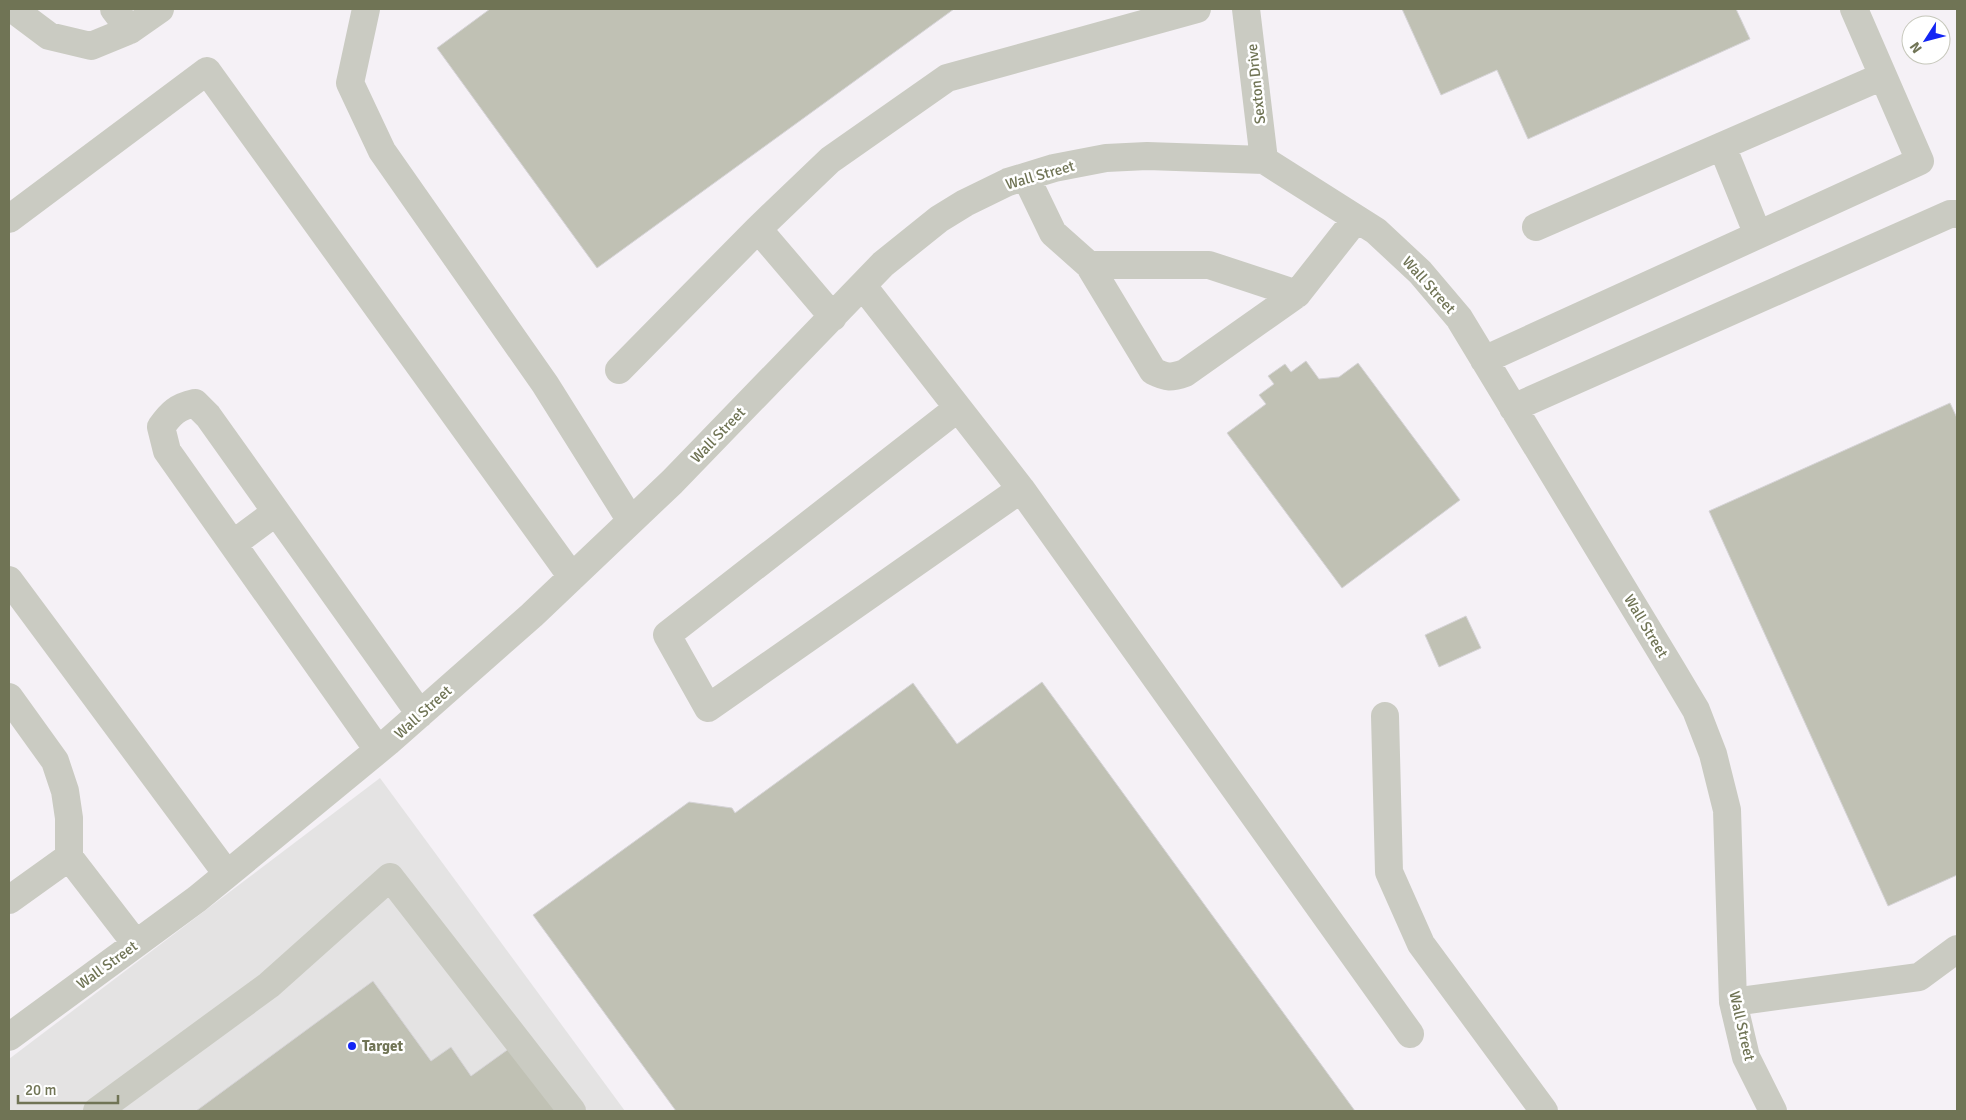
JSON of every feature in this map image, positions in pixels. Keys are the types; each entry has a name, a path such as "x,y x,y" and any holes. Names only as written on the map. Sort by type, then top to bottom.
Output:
{"street":[{"path":"13,9 48,36 91,46 122,20 160,9"},
{"path":"366,9 350,83 382,151 545,384 631,521"},
{"path":"619,370 758,229 830,160 948,78 1197,9"},
{"name":"Sexton Drive","path":"1246,9 1264,160"},
{"path":"1484,360 1920,161 1854,9"},
{"path":"9,219 208,71 572,577"},
{"path":"1536,227 1883,76"},
{"path":"1722,146 1758,235"},
{"name":"Wall Street","path":"9,1037 136,944 227,874 420,714 572,577 672,482 883,264 939,219 965,203 1008,182 1054,168 1106,158 1147,156 1264,160 1376,231 1420,272 1447,302 1514,408 1696,710 1713,754 1727,810 1733,1002 1746,1057 1773,1111"},
{"path":"1026,176 1053,233 1089,265 1153,371 1164,377 1185,373 1298,294 1356,218"},
{"path":"1514,408 1950,214 1957,214"},
{"path":"758,229 833,316"},
{"path":"1089,265 1209,265 1298,294"},
{"path":"863,286 1021,489 1410,1034"},
{"path":"378,750 167,451 161,428 170,415 182,406 195,403 208,416 420,714"},
{"path":"958,408 667,635 708,708 1021,489"},
{"path":"233,544 276,512"},
{"path":"9,580 227,874"},
{"path":"9,697 55,761 66,791 69,818 69,856 136,944"},
{"path":"1385,716 1390,872 1421,944 1544,1111"},
{"path":"9,900 69,856"},
{"path":"97,1111 269,985 390,877 572,1111"},
{"path":"1733,1002 1919,977 1957,949"}],"shaded area":[{"path":"380,778 625,1111 9,1111 9,1059"}],"building":[{"path":"490,9 954,9 597,268 437,48"},
{"path":"1402,9 1736,9 1750,39 1528,139 1497,70 1441,95"},
{"path":"1306,361 1319,379 1339,377 1358,363 1460,500 1342,588 1227,433 1266,404 1259,395 1274,384 1268,376 1285,364 1291,372"},
{"path":"1950,403 1957,418 1957,875 1888,906 1709,511"},
{"path":"1466,616 1481,648 1439,667 1425,635"},
{"path":"1042,682 1355,1111 676,1111 533,915 689,802 732,808 735,813 913,683 957,744"},
{"name":"Target","path":"373,981 431,1061 451,1047 471,1076 514,1045 561,1111 196,1111"}],"place":[{"name":"Target","path":"352,1046"}]}
